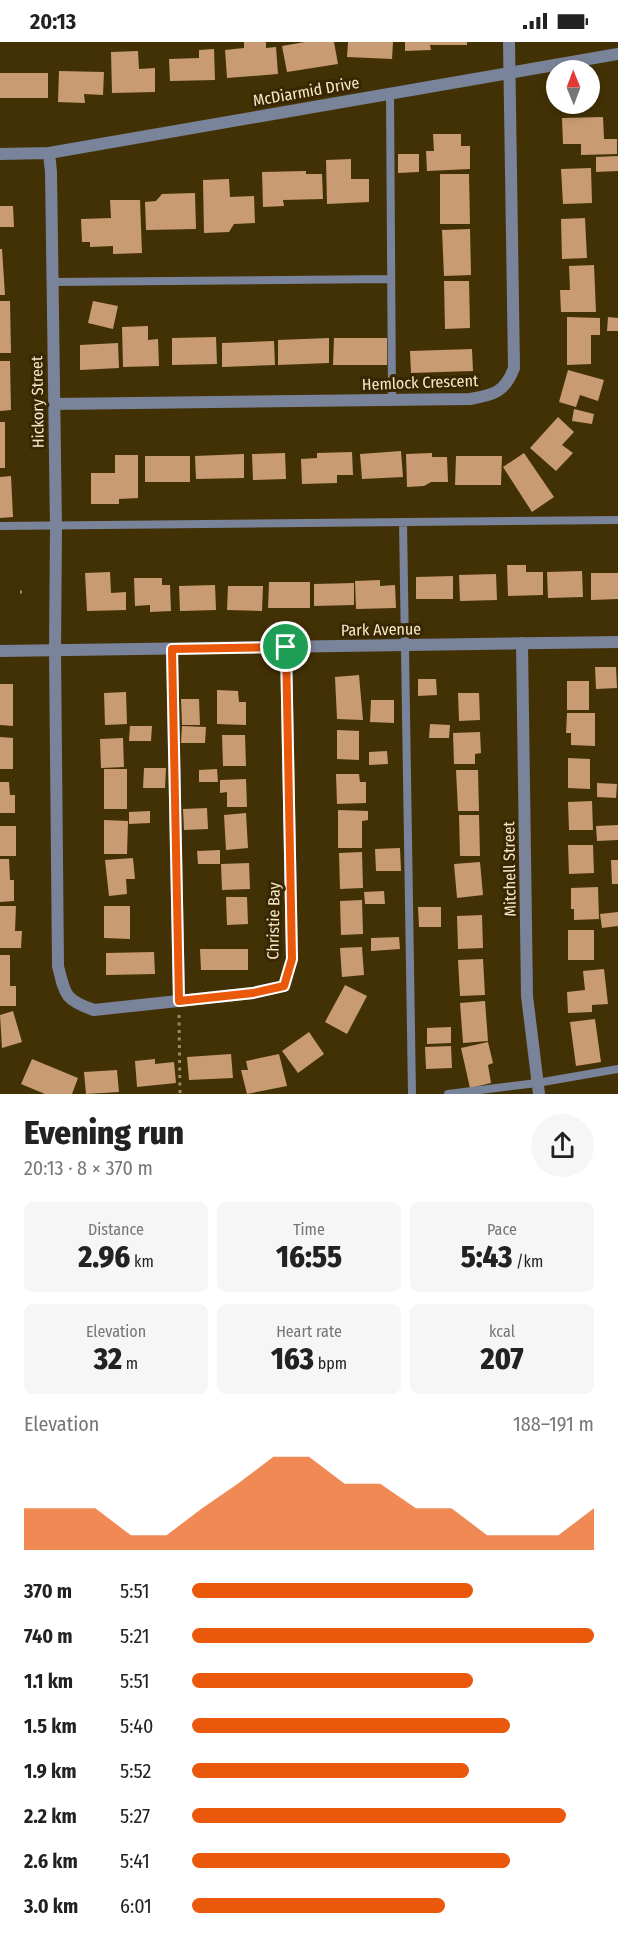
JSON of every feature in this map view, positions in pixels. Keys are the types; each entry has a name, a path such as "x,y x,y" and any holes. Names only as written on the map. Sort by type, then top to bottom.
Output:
{"street":[{"name":"Hemlock Crescent","path":"53,404 470,399 501,390 510,380 514,368 508,42"},
{"name":"McDiarmid Drive","path":"0,154 49,153 618,54"},
{"name":"Hickory Street","path":"49,153 56,527 55,650"},
{"name":"Park Avenue","path":"0,651 618,642"},
{"name":"Mitchell Street","path":"522,643 527,996 538,1088"},
{"name":"Christie Bay","path":"55,650 58,966 64,991 75,1004 94,1010 253,993 284,986 292,959 286,647"},
{"path":"172,649 179,1001"}],"lane":[{"path":"390,93 392,400"},
{"path":"52,282 391,279"},
{"path":"0,526 618,520"},
{"path":"403,522 412,1094"},
{"path":"448,1094 538,1088 618,1069"}],"path":[{"path":"179,1001 180,1094"}],"building":[{"path":"244,42 266,42 266,48 276,47 278,74 227,78 225,50 244,48"},
{"path":"305,42 334,42 338,64 287,72 282,46"},
{"path":"348,42 393,42 392,59 347,57"},
{"path":"405,42 467,42 467,45 430,45 431,50 405,51"},
{"path":"214,49 215,80 170,81 169,59 199,58 199,50"},
{"path":"138,51 139,69 155,68 155,92 112,93 111,52"},
{"path":"59,71 104,72 103,95 84,94 85,103 58,102"},
{"path":"0,73 48,73 48,98 0,98"},
{"path":"603,117 604,139 617,139 617,154 581,155 581,144 563,144 562,118"},
{"path":"433,134 461,134 461,146 470,146 470,169 427,171 426,151 434,151"},
{"path":"398,154 419,154 419,172 398,173"},
{"path":"618,156 618,171 596,172 596,157"},
{"path":"351,159 351,179 369,179 369,202 327,204 326,160"},
{"path":"591,168 592,203 563,204 561,169"},
{"path":"306,171 306,174 322,174 323,199 283,200 284,206 263,207 262,172"},
{"path":"440,174 469,174 470,224 440,224"},
{"path":"229,179 230,197 254,196 255,223 234,224 229,232 204,233 203,180"},
{"path":"195,193 196,229 146,230 145,202 156,201 162,194"},
{"path":"110,200 140,200 142,253 113,254 113,246 90,247 90,242 82,242 81,219 111,218"},
{"path":"0,206 13,206 14,227 0,227"},
{"path":"585,218 587,258 562,259 561,219"},
{"path":"470,229 471,275 444,276 442,230"},
{"path":"0,249 2,249 5,295 0,295"},
{"path":"594,265 596,312 561,312 560,290 570,290 569,266"},
{"path":"444,281 469,281 470,328 445,329"},
{"path":"0,301 10,301 11,353 0,353"},
{"path":"93,301 118,306 113,329 88,323"},
{"path":"567,317 600,318 600,335 591,335 591,364 567,365"},
{"path":"608,317 618,318 618,331 607,331"},
{"path":"148,326 148,340 158,339 159,366 123,367 122,327"},
{"path":"216,337 217,364 172,365 172,338"},
{"path":"329,338 329,363 278,365 278,340"},
{"path":"334,338 387,338 387,365 333,365"},
{"path":"274,341 275,365 222,367 222,343"},
{"path":"118,343 119,368 80,370 80,345"},
{"path":"472,349 473,371 411,373 410,351"},
{"path":"0,361 10,361 11,410 0,411"},
{"path":"568,370 604,380 598,401 580,395 576,407 559,402"},
{"path":"574,409 594,414 592,424 572,421"},
{"path":"558,417 574,432 562,445 573,453 556,471 530,448"},
{"path":"0,422 5,422 5,468 0,468"},
{"path":"401,451 403,477 362,479 360,454"},
{"path":"352,452 353,475 337,475 337,483 302,484 301,459 317,458 317,453"},
{"path":"285,453 286,479 253,480 252,454"},
{"path":"432,453 432,457 447,457 448,482 431,482 424,486 407,487 406,454"},
{"path":"524,453 554,497 532,512 503,467"},
{"path":"244,454 244,478 196,479 195,456"},
{"path":"115,455 138,455 138,498 119,499 119,504 91,504 91,473 115,473"},
{"path":"145,456 190,456 190,482 145,482"},
{"path":"456,456 502,456 501,485 455,485"},
{"path":"11,476 13,517 0,518 0,477"},
{"path":"507,565 526,565 526,572 543,572 543,595 508,596"},
{"path":"582,571 583,597 548,598 547,572"},
{"path":"110,572 111,593 126,592 126,610 87,611 85,573"},
{"path":"591,573 618,573 618,599 591,600"},
{"path":"496,574 497,600 460,601 459,575"},
{"path":"453,576 453,599 416,599 416,577"},
{"path":"134,578 162,578 162,585 170,585 171,611 150,612 150,605 135,606"},
{"path":"380,580 380,586 395,585 396,608 356,609 355,581"},
{"path":"269,582 310,582 310,608 268,608"},
{"path":"354,583 354,605 314,606 314,584"},
{"path":"215,585 216,610 180,611 179,586"},
{"path":"228,586 263,586 262,611 227,610"},
{"path":"595,667 616,667 617,688 596,689"},
{"path":"359,675 363,720 337,719 335,677"},
{"path":"418,679 436,679 437,695 418,696"},
{"path":"567,681 589,681 589,710 567,710"},
{"path":"0,684 13,684 13,726 0,725"},
{"path":"217,690 238,691 239,702 246,702 246,725 217,724"},
{"path":"126,692 127,724 105,725 104,693"},
{"path":"458,693 479,693 480,720 459,721"},
{"path":"181,699 199,699 200,725 182,725"},
{"path":"371,700 394,700 394,723 370,722"},
{"path":"567,713 595,713 595,746 571,745 571,733 566,733"},
{"path":"430,724 450,725 449,738 429,738"},
{"path":"130,726 152,726 151,741 129,741"},
{"path":"182,726 206,727 205,743 181,743"},
{"path":"337,730 359,731 359,760 337,759"},
{"path":"480,732 481,753 475,754 475,764 454,764 453,733"},
{"path":"222,735 245,735 246,766 223,766"},
{"path":"0,737 13,738 13,769 0,769"},
{"path":"123,738 124,767 101,768 100,739"},
{"path":"387,751 388,764 369,765 369,752"},
{"path":"568,758 590,759 590,789 568,788"},
{"path":"144,768 166,768 165,788 143,788"},
{"path":"104,769 127,769 127,809 104,809"},
{"path":"217,769 218,782 199,782 199,770"},
{"path":"456,770 478,770 479,811 458,811"},
{"path":"336,774 359,774 360,782 366,782 366,803 337,804"},
{"path":"246,779 247,807 227,807 227,792 220,793 220,780"},
{"path":"0,782 9,782 10,795 15,795 15,813 0,813"},
{"path":"597,783 617,784 616,798 597,797"},
{"path":"592,801 593,830 569,830 568,802"},
{"path":"207,808 208,829 184,830 183,809"},
{"path":"338,810 368,811 368,820 362,821 362,848 338,848"},
{"path":"150,811 150,823 129,824 129,812"},
{"path":"246,813 248,848 226,850 224,815"},
{"path":"459,815 479,815 480,856 460,856"},
{"path":"104,820 128,821 127,854 104,854"},
{"path":"618,825 618,840 597,841 596,826"},
{"path":"0,826 16,826 16,856 0,856"},
{"path":"568,845 593,845 594,873 569,874"},
{"path":"400,848 401,871 376,871 375,849"},
{"path":"220,850 220,864 198,864 197,851"},
{"path":"362,852 363,888 340,889 339,853"},
{"path":"133,858 135,879 126,879 127,894 109,896 105,860"},
{"path":"0,859 9,859 10,880 14,880 14,901 0,902"},
{"path":"611,860 618,860 618,884 612,884"},
{"path":"480,862 483,895 457,898 454,864"},
{"path":"249,863 250,889 222,890 221,864"},
{"path":"598,887 599,919 574,920 574,909 571,909 571,888"},
{"path":"384,891 385,904 365,904 364,892"},
{"path":"226,897 247,897 248,924 227,925"},
{"path":"362,900 363,934 341,935 340,901"},
{"path":"0,906 16,906 15,931 22,931 21,948 0,948"},
{"path":"104,906 130,906 130,939 104,938"},
{"path":"418,907 441,907 441,927 419,927"},
{"path":"618,912 618,926 602,928 600,914"},
{"path":"482,915 483,948 458,949 457,916"},
{"path":"568,930 594,930 594,960 568,960"},
{"path":"399,937 400,949 371,951 371,938"},
{"path":"362,947 364,975 342,977 340,948"},
{"path":"200,949 248,949 248,970 201,970"},
{"path":"154,952 155,974 106,975 106,953"},
{"path":"0,955 10,955 10,986 16,986 16,1006 0,1006"},
{"path":"483,959 485,995 460,996 458,960"},
{"path":"604,969 608,1004 592,1005 592,1012 568,1013 567,992 585,990 583,971"},
{"path":"345,985 367,996 347,1034 325,1022"},
{"path":"485,1001 488,1041 463,1043 460,1003"},
{"path":"13,1011 22,1042 2,1048 0,1015"},
{"path":"595,1019 601,1062 576,1066 570,1022"},
{"path":"451,1027 451,1043 427,1044 427,1028"},
{"path":"309,1032 324,1054 298,1073 282,1051"},
{"path":"488,1042 493,1063 488,1065 491,1083 470,1088 461,1048"},
{"path":"451,1046 452,1068 426,1069 425,1047"},
{"path":"231,1054 233,1078 189,1080 187,1057"},
{"path":"279,1054 287,1086 247,1094 241,1070 248,1070 246,1061"},
{"path":"32,1059 78,1078 72,1094 45,1094 21,1084"},
{"path":"155,1059 155,1064 174,1062 176,1083 137,1087 135,1061"},
{"path":"117,1070 119,1092 86,1094 84,1072"}],"route":[{"path":"286,647 292,959 284,986 253,993 179,1001 172,649 286,647"}]}
